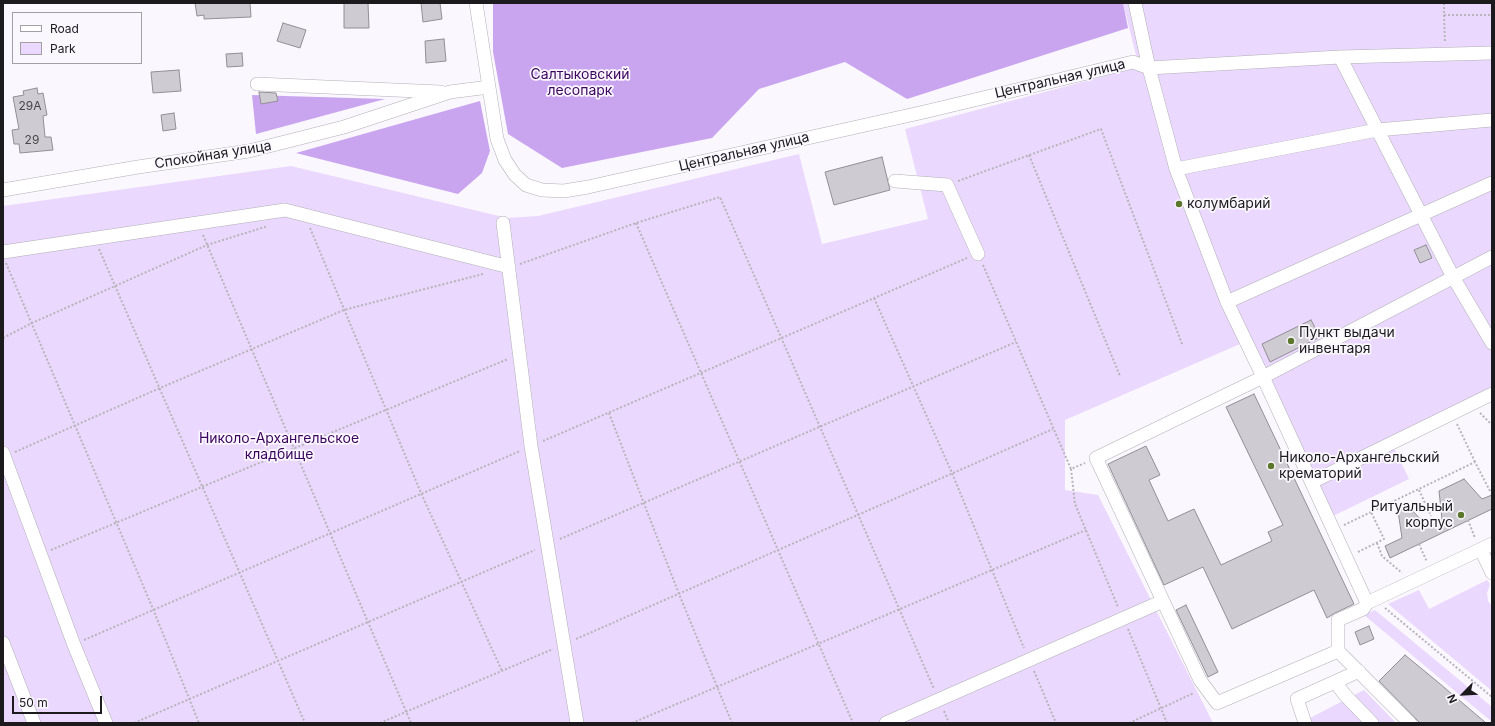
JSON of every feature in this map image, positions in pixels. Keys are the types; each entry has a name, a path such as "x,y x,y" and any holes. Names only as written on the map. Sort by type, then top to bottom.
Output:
{"street":[{"name":"Центральная улица","path":"476,3 497,140 505,160 515,175 526,185 537,188 564,191 588,188 924,112 1133,62 1149,68 1340,57 1492,53"},
{"path":"1135,3 1149,68 1176,169 1227,302 1347,557 1371,601"},
{"path":"1340,57 1453,277 1492,343"},
{"path":"257,84 450,92"},
{"name":"Спокойная улица","path":"3,190 138,167 249,151 344,128 450,92 489,87"},
{"path":"1176,169 1377,130 1492,120"},
{"path":"895,181 947,185 978,254"},
{"path":"1227,302 1492,183"},
{"path":"3,252 285,210 509,267"},
{"path":"503,223 531,446 577,723"},
{"path":"1338,651 1217,704 1200,680 1096,458 1263,376 1492,257"},
{"path":"1312,482 1492,394"},
{"path":"4,455 74,645 106,723"},
{"path":"1410,723 1338,651 1338,620 1363,609 1371,601 1486,547 1492,573"},
{"path":"886,723 1163,601"},
{"path":"3,643 34,723"},
{"path":"1305,723 1297,699 1358,671"},
{"path":"1335,682 1345,695 1372,723"}],"path":[{"path":"1444,3 1446,54"},
{"path":"1444,15 1492,15"},
{"path":"947,185 1101,129 1182,344"},
{"path":"1029,155 1120,376"},
{"path":"509,267 636,222 720,197 949,723"},
{"path":"304,215 421,493 502,671"},
{"path":"636,222 853,723"},
{"path":"198,223 411,723"},
{"path":"3,338 32,323 207,245 274,224"},
{"path":"94,238 305,723"},
{"path":"74,645 153,609 421,493 978,254 1071,469 1075,504 1167,723"},
{"path":"3,256 153,609 199,723"},
{"path":"4,455 344,310 487,273"},
{"path":"874,298 952,473 1056,723"},
{"path":"134,723 1016,342"},
{"path":"40,554 520,354"},
{"path":"1472,404 1492,425"},
{"path":"608,413 679,594 732,723"},
{"path":"1452,414 1490,491"},
{"path":"380,723 565,644 1054,429"},
{"path":"1071,469 1096,458"},
{"path":"1334,530 1475,462"},
{"path":"1418,490 1431,516"},
{"path":"1347,557 1384,540 1371,512"},
{"path":"1468,520 1486,547"},
{"path":"632,723 1086,530"},
{"path":"1377,543 1382,556 1411,582"},
{"path":"1419,544 1432,572"},
{"path":"1371,601 1492,697"},
{"path":"1129,723 1206,688"}],"green space":[{"name":"Салтыковский лесопарк","path":"493,3 1123,3 1128,28 907,99 845,62 759,89 712,138 562,168 508,134 493,52"},
{"name":"Николо-Архангельское кладбище","path":"1123,3 1492,3 1492,398 1393,446 1409,479 1331,517 1247,341 1065,420 1065,490 1098,495 1213,723 3,723 3,206 291,166 507,218 538,216 799,154 822,244 928,219 905,129 1139,67"},
{"path":"252,95 385,99 256,134"},
{"path":"480,101 490,151 482,173 458,194 296,153"},
{"path":"1487,580 1490,584 1487,593 1488,601 1492,606 1492,691 1388,604 1419,590 1429,609"},
{"path":"1375,610 1492,707 1492,722 1364,615"},
{"path":"1364,690 1396,723 1295,723 1310,718"}],"building":[{"path":"195,3 250,3 251,17 204,19 204,15 197,16"},
{"path":"344,3 368,3 369,28 344,28"},
{"path":"421,3 440,3 442,19 423,22"},
{"path":"283,23 306,30 300,48 277,41"},
{"path":"444,39 446,61 426,63 425,41"},
{"path":"242,53 243,66 227,67 226,54"},
{"path":"179,70 181,91 153,93 151,72"},
{"path":"37,88 38,94 43,93 47,115 43,116 45,137 51,137 53,150 20,153 19,144 14,144 12,130 19,129 13,97 24,95 23,91"},
{"path":"259,92 276,93 278,101 261,104"},
{"path":"174,113 176,129 163,131 161,115"},
{"path":"882,157 890,190 834,205 825,172"},
{"path":"1426,245 1432,258 1420,263 1414,250"},
{"name":"Пункт выдачи инвентаря","path":"1311,320 1320,337 1270,362 1262,344"},
{"name":"Николо-Архангельский крематорий","path":"1254,394 1354,604 1327,618 1314,590 1232,629 1203,567 1164,585 1108,464 1146,446 1160,475 1149,480 1168,521 1194,509 1221,565 1272,541 1268,532 1283,525 1226,407"},
{"name":"Ритуальный корпус","path":"1464,479 1482,499 1492,495 1492,509 1390,558 1385,546 1402,538 1398,511 1408,506 1427,526 1442,519 1439,491"},
{"path":"1186,605 1218,672 1208,677 1176,610"},
{"path":"1369,626 1374,639 1360,645 1355,632"},
{"path":"1405,655 1486,723 1420,723 1379,681"}],"place":[{"name":"колумбарий","path":"1179,204"},
{"name":"Пункт выдачи инвентаря","path":"1291,341"},
{"name":"Николо-Архангельский крематорий","path":"1271,466"},
{"name":"Ритуальный корпус","path":"1461,515"}]}
